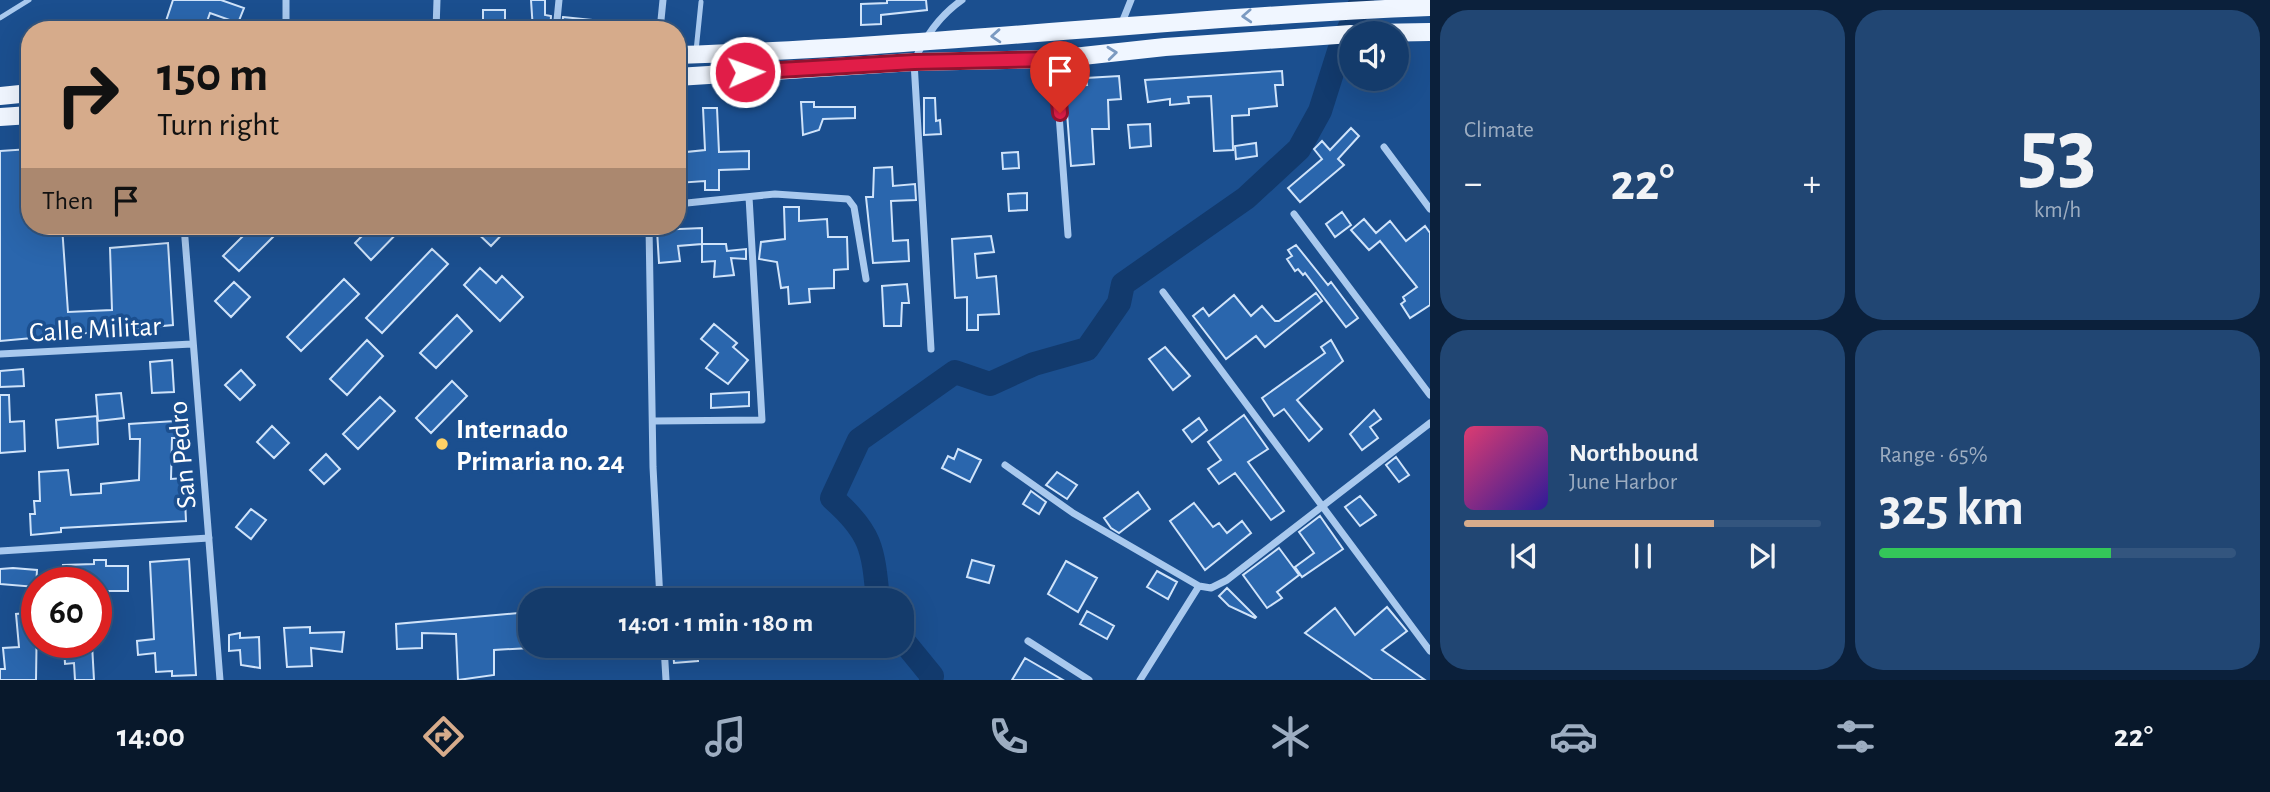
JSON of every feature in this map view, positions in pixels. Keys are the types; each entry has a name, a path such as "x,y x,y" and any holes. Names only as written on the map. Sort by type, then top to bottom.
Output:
{"main road":[{"path":"686,55 1315,12 1430,7"},
{"path":"1409,32 1430,32"},
{"path":"686,76 914,62 1055,59 1165,47 1339,35"},
{"path":"0,96 21,94"},
{"path":"0,117 21,116"}],"street":[{"path":"286,0 286,21"},
{"path":"436,21 437,0"},
{"path":"557,21 559,0"},
{"path":"661,21 663,0"},
{"path":"931,349 914,62 924,40 945,12 962,0"},
{"path":"1121,25 1132,0"},
{"path":"1055,59 1068,235"},
{"path":"1384,147 1430,209"},
{"path":"686,203 805,194 848,199 854,207 866,279"},
{"path":"654,421 762,420 749,197"},
{"path":"1294,214 1430,395"},
{"name":"San Pedro","path":"185,235 220,680"},
{"path":"649,235 653,467 659,588"},
{"path":"1163,292 1430,651"},
{"name":"Calle Militar","path":"0,354 192,344"},
{"path":"1005,465 1073,513 1199,586 1212,588 1227,580 1430,423"},
{"path":"0,551 209,538"},
{"path":"1140,680 1199,586"},
{"path":"1028,641 1089,680"},
{"path":"665,658 666,680"}],"lane":[{"path":"0,18 29,0"},
{"path":"696,54 701,2"}],"building":[{"path":"173,0 221,0 244,8 239,21 210,13 207,21 166,21"},
{"path":"531,0 545,0 545,15 551,16 551,21 532,21"},
{"path":"887,0 926,0 927,10 881,15 881,24 861,25 861,4 887,3"},
{"path":"483,10 505,10 505,21 483,21"},
{"path":"563,17 601,21 563,21"},
{"path":"1282,71 1283,85 1275,85 1277,106 1249,109 1249,115 1232,116 1233,150 1214,151 1211,96 1188,97 1189,103 1170,105 1170,99 1148,102 1145,80"},
{"path":"1119,76 1121,99 1108,100 1109,129 1092,129 1094,164 1071,166 1065,86 1087,85 1086,78"},
{"path":"924,98 935,98 936,121 940,120 941,134 924,135"},
{"path":"801,102 814,102 814,107 855,107 855,118 823,119 819,130 803,135"},
{"path":"703,108 717,108 719,152 749,151 749,169 719,170 719,190 705,190 705,181 686,182 686,152 705,150"},
{"path":"1150,124 1151,146 1130,148 1128,125"},
{"path":"1351,128 1359,136 1338,159 1344,165 1300,202 1288,188 1322,159 1314,149 1322,141 1330,150"},
{"path":"1256,143 1257,156 1236,159 1235,146"},
{"path":"21,150 21,235 63,235 68,312 112,310 110,248 168,243 173,325 0,341 0,151"},
{"path":"1018,152 1019,168 1003,169 1002,153"},
{"path":"892,167 893,186 915,184 916,200 891,201 893,241 908,240 909,261 873,263 866,197 873,197 874,168"},
{"path":"1027,193 1027,210 1009,211 1008,194"},
{"path":"784,207 799,207 799,221 827,219 828,237 847,237 848,269 834,270 834,288 809,289 810,302 789,304 788,287 781,288 777,262 759,259 761,242 785,239"},
{"path":"1342,212 1351,225 1335,237 1326,224"},
{"path":"1364,219 1376,233 1390,221 1406,241 1425,226 1430,233 1430,305 1410,318 1401,304 1405,301 1403,297 1417,287 1380,241 1369,250 1351,230"},
{"path":"702,228 702,244 678,246 680,261 659,263 657,235 686,235 686,229"},
{"path":"244,235 275,235 239,271 223,256"},
{"path":"363,235 395,235 371,260 355,243"},
{"path":"479,235 501,235 491,246"},
{"path":"991,236 994,252 975,254 977,278 996,276 999,314 978,315 978,330 967,330 967,297 955,298 952,239"},
{"path":"702,244 726,244 727,251 746,249 746,259 731,258 734,275 714,277 715,261 702,262"},
{"path":"1296,245 1328,285 1331,282 1358,318 1346,327 1305,273 1303,275 1298,269 1295,271 1287,259 1292,256 1288,250"},
{"path":"432,249 448,264 382,333 366,318"},
{"path":"480,268 496,283 502,276 523,297 500,321 464,285"},
{"path":"344,279 359,294 301,351 287,337"},
{"path":"234,282 250,297 231,317 215,301"},
{"path":"907,284 909,303 902,303 901,326 884,326 882,286"},
{"path":"1316,293 1322,301 1265,347 1256,336 1226,359 1193,316 1203,308 1209,316 1234,295 1251,316 1262,306 1275,321 1279,321"},
{"path":"457,315 472,331 436,368 420,353"},
{"path":"714,324 737,343 733,347 748,360 728,384 706,368 718,353 701,339"},
{"path":"367,340 383,356 347,395 330,379"},
{"path":"1331,340 1343,361 1297,400 1322,429 1309,441 1284,409 1274,416 1262,398 1325,353 1321,347"},
{"path":"1165,347 1190,376 1173,390 1149,359"},
{"path":"172,360 174,392 152,393 150,362"},
{"path":"23,369 24,386 0,387 0,371"},
{"path":"241,370 255,385 240,400 225,385"},
{"path":"452,381 467,396 431,433 416,418"},
{"path":"749,392 749,406 711,408 711,394"},
{"path":"121,393 124,418 98,421 96,395"},
{"path":"0,395 9,395 10,422 24,421 25,451 0,453"},
{"path":"380,397 395,411 358,449 343,434"},
{"path":"1374,410 1381,419 1370,427 1378,438 1362,450 1350,434"},
{"path":"1244,415 1268,449 1248,462 1284,511 1271,520 1235,473 1219,484 1208,469 1221,460 1208,442"},
{"path":"97,416 98,444 58,448 56,420"},
{"path":"1199,418 1207,430 1192,442 1183,430"},
{"path":"175,421 176,438 172,438 171,479 184,478 186,521 61,528 61,532 31,535 30,514 35,514 34,501 40,501 39,472 68,470 71,495 101,493 101,484 139,480 140,439 130,439 129,424"},
{"path":"272,426 289,443 274,458 257,442"},
{"path":"958,449 981,460 970,482 942,468 948,456 954,459"},
{"path":"326,454 340,469 324,484 310,470"},
{"path":"1396,457 1409,475 1399,482 1386,465"},
{"path":"1057,472 1077,485 1067,499 1046,485"},
{"path":"1031,491 1046,502 1039,514 1023,504"},
{"path":"1138,492 1150,509 1119,533 1111,528 1104,518"},
{"path":"1360,496 1376,515 1360,526 1345,507"},
{"path":"1194,503 1213,527 1219,523 1227,533 1242,521 1251,533 1205,570 1170,521"},
{"path":"251,509 266,520 251,539 236,527"},
{"path":"1320,516 1343,549 1302,577 1295,567 1314,553 1299,532"},
{"path":"1279,548 1299,575 1277,592 1282,598 1267,608 1243,575"},
{"path":"189,559 196,675 172,676 172,671 156,672 155,653 138,655 137,641 154,639 150,562"},
{"path":"94,560 106,560 106,566 128,566 128,591 112,591 112,567 63,567 94,564"},
{"path":"972,560 994,566 989,583 967,577"},
{"path":"1066,561 1097,578 1078,612 1048,594"},
{"path":"0,569 21,569 21,586 0,584"},
{"path":"1157,571 1177,582 1168,599 1147,587"},
{"path":"1227,588 1255,618 1229,606 1219,596"},
{"path":"1387,607 1407,631 1382,650 1425,680 1373,680 1305,633 1335,608 1355,635"},
{"path":"1087,611 1114,626 1107,639 1080,624"},
{"path":"518,613 518,649 494,650 494,675 458,680 456,634 422,633 422,648 397,649 396,624"},
{"path":"16,614 21,614 21,658 36,658 36,680 0,680 0,669 5,669 3,648 19,647"},
{"path":"310,627 310,633 344,632 342,652 311,648 312,666 287,667 284,628"},
{"path":"240,633 240,638 259,637 260,668 241,665 240,650 229,651 229,635"},
{"path":"65,658 93,658 94,680 75,680 74,663 65,664"},
{"path":"674,658 698,658 698,661 674,663"},
{"path":"1025,658 1063,680 1012,680"}],"waterway":[{"path":"877,588 872,555 863,532 832,498 859,440 955,372 990,384 1034,364 1087,349 1119,303 1123,284 1246,198 1299,149 1320,111 1339,51 1362,0"},
{"path":"914,654 932,676 931,680"}],"place":[{"name":"Internado Primaria no. 24","path":"442,444"}],"route":[{"path":"745,72 914,62 1055,59 1060,113"}]}
